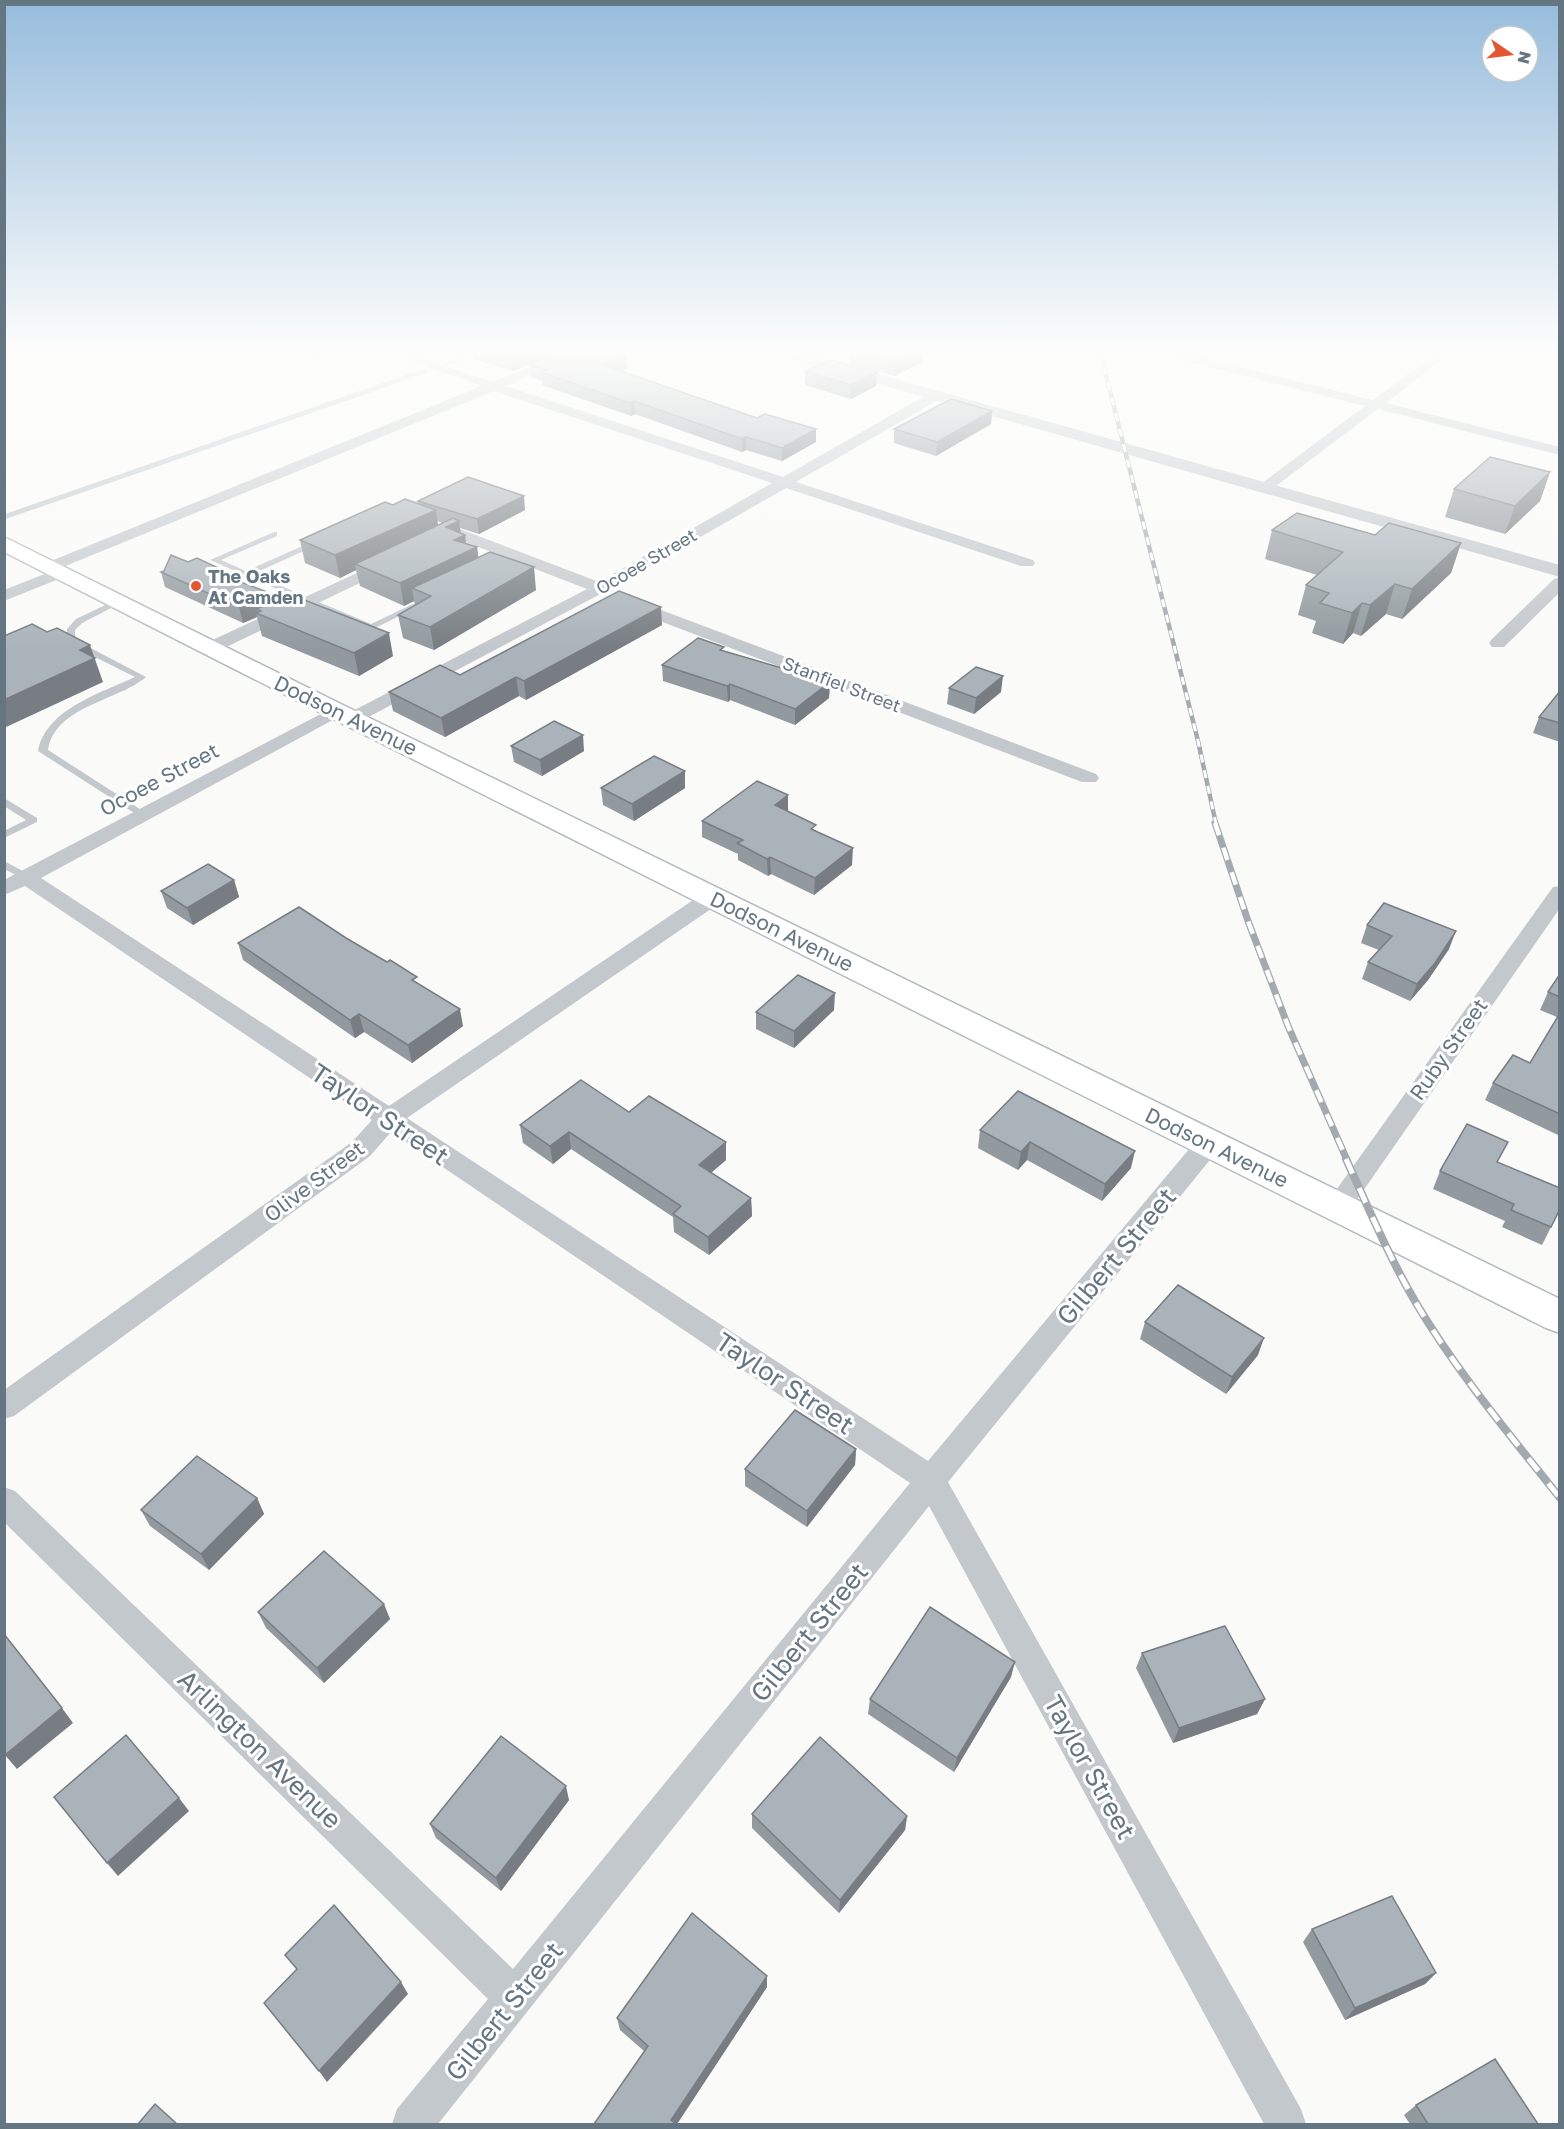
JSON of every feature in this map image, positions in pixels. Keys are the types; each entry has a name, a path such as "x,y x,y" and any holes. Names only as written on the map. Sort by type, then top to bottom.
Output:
{"main road":[{"name":"Dodson Avenue","path":"4,543 1560,1317"}],"street":[{"path":"4,596 58,568 339,450"},
{"path":"691,450 1028,563"},
{"name":"Ocoee Street","path":"12,877 598,589 839,450"},
{"path":"1127,450 1560,572"},
{"path":"1263,489 1315,450"},
{"name":"Stanfiel Street","path":"424,547 449,530 515,559 1089,778"},
{"path":"212,647 403,557"},
{"path":"1498,643 1560,582"},
{"name":"Taylor Street","path":"12,877 388,1119 931,1480 1286,2124"},
{"name":"Ruby Street","path":"1338,1207 1560,892"},
{"name":"Olive Street","path":"4,1407 361,1149 388,1119 713,897"},
{"name":"Gilbert Street","path":"412,2124 931,1480 1209,1143"},
{"name":"Arlington Avenue","path":"4,1501 514,1998"}],"lane":[{"path":"274,534 214,560 371,627 424,602"},
{"path":"246,574 320,540"},
{"path":"121,601 79,621 71,629 71,637 80,646 142,677 80,708 56,724 46,737 43,752 142,815"},
{"path":"4,801 33,820 4,836"}],"building":[{"path":"1490,457 1550,472 1515,506 1454,489"},
{"path":"468,477 524,496 477,519 418,501"},
{"path":"405,499 436,510 335,555 300,540 385,502 393,505"},
{"path":"1297,513 1375,535 1389,523 1461,543 1412,589 1395,584 1370,605 1362,603 1352,613 1320,603 1329,593 1306,585 1343,552 1272,530"},
{"path":"453,518 459,521 446,527 465,535 454,540 477,547 400,583 355,564"},
{"path":"490,552 534,567 430,627 398,615 431,596 412,588"},
{"path":"171,555 188,562 197,558 240,578 235,580 270,593 239,607 161,572 164,571"},
{"path":"619,591 661,607 524,681 516,677 441,718 389,692 440,665 460,675"},
{"path":"289,594 389,633 354,653 256,613 261,611 257,609"},
{"path":"32,624 47,632 57,628 90,645 80,650 95,658 4,700 4,636"},
{"path":"698,638 724,647 720,650 830,682 795,709 730,684 727,686 662,665"},
{"path":"976,667 1003,676 976,698 949,688"},
{"path":"1560,691 1560,723 1539,717"},
{"path":"554,721 583,735 540,760 511,746"},
{"path":"654,756 685,771 632,804 601,788"},
{"path":"757,781 788,795 775,805 816,825 811,829 853,848 815,878 770,857 767,859 737,843 743,840 702,821"},
{"path":"208,864 234,880 187,908 161,891"},
{"path":"1384,903 1456,931 1435,963 1417,984 1368,962 1392,936 1367,925"},
{"path":"299,907 346,938 387,962 390,960 417,977 412,980 460,1009 408,1045 359,1014 350,1020 238,943"},
{"path":"1560,974 1560,997 1548,992"},
{"path":"798,975 835,993 794,1031 756,1012"},
{"path":"1560,1013 1560,1114 1493,1083 1513,1055 1530,1063"},
{"path":"581,1080 629,1112 649,1096 726,1142 699,1165 751,1198 708,1237 673,1214 681,1206 569,1132 550,1146 520,1125"},
{"path":"1018,1091 1135,1151 1105,1184 1030,1142 1021,1152 980,1130"},
{"path":"1467,1124 1508,1142 1497,1162 1560,1188 1560,1209 1551,1227 1511,1210 1514,1204 1440,1171"},
{"path":"1178,1285 1264,1338 1232,1377 1145,1322"},
{"path":"795,1410 856,1449 807,1511 745,1469"},
{"path":"197,1456 257,1498 201,1554 141,1510"},
{"path":"324,1551 384,1604 317,1668 258,1612"},
{"path":"930,1607 1015,1662 957,1758 870,1699"},
{"path":"1225,1626 1265,1699 1179,1728 1142,1653"},
{"path":"4,1634 62,1708 5,1755 4,1754"},
{"path":"126,1735 179,1798 107,1863 54,1797"},
{"path":"501,1736 566,1786 496,1878 430,1824"},
{"path":"820,1737 907,1816 840,1900 752,1814"},
{"path":"1392,1896 1436,1973 1355,2008 1312,1929"},
{"path":"334,1905 401,1982 319,2071 264,2003 297,1969 285,1955"},
{"path":"692,1913 767,1976 671,2120 676,2124 594,2124 648,2046 617,2018"},
{"path":"1495,2059 1538,2124 1428,2124 1416,2105"},
{"path":"155,2104 177,2124 138,2124"}],"waterway":[{"path":"4,517 196,450"}],"railway":[{"path":"1125,450 1198,741 1216,824"},
{"path":"1215,823 1248,921 1288,1026 1347,1160"},
{"path":"1346,1159 1397,1268 1432,1329 1485,1403 1560,1498"}],"place":[{"name":"The Oaks At Camden","path":"196,586"}]}
